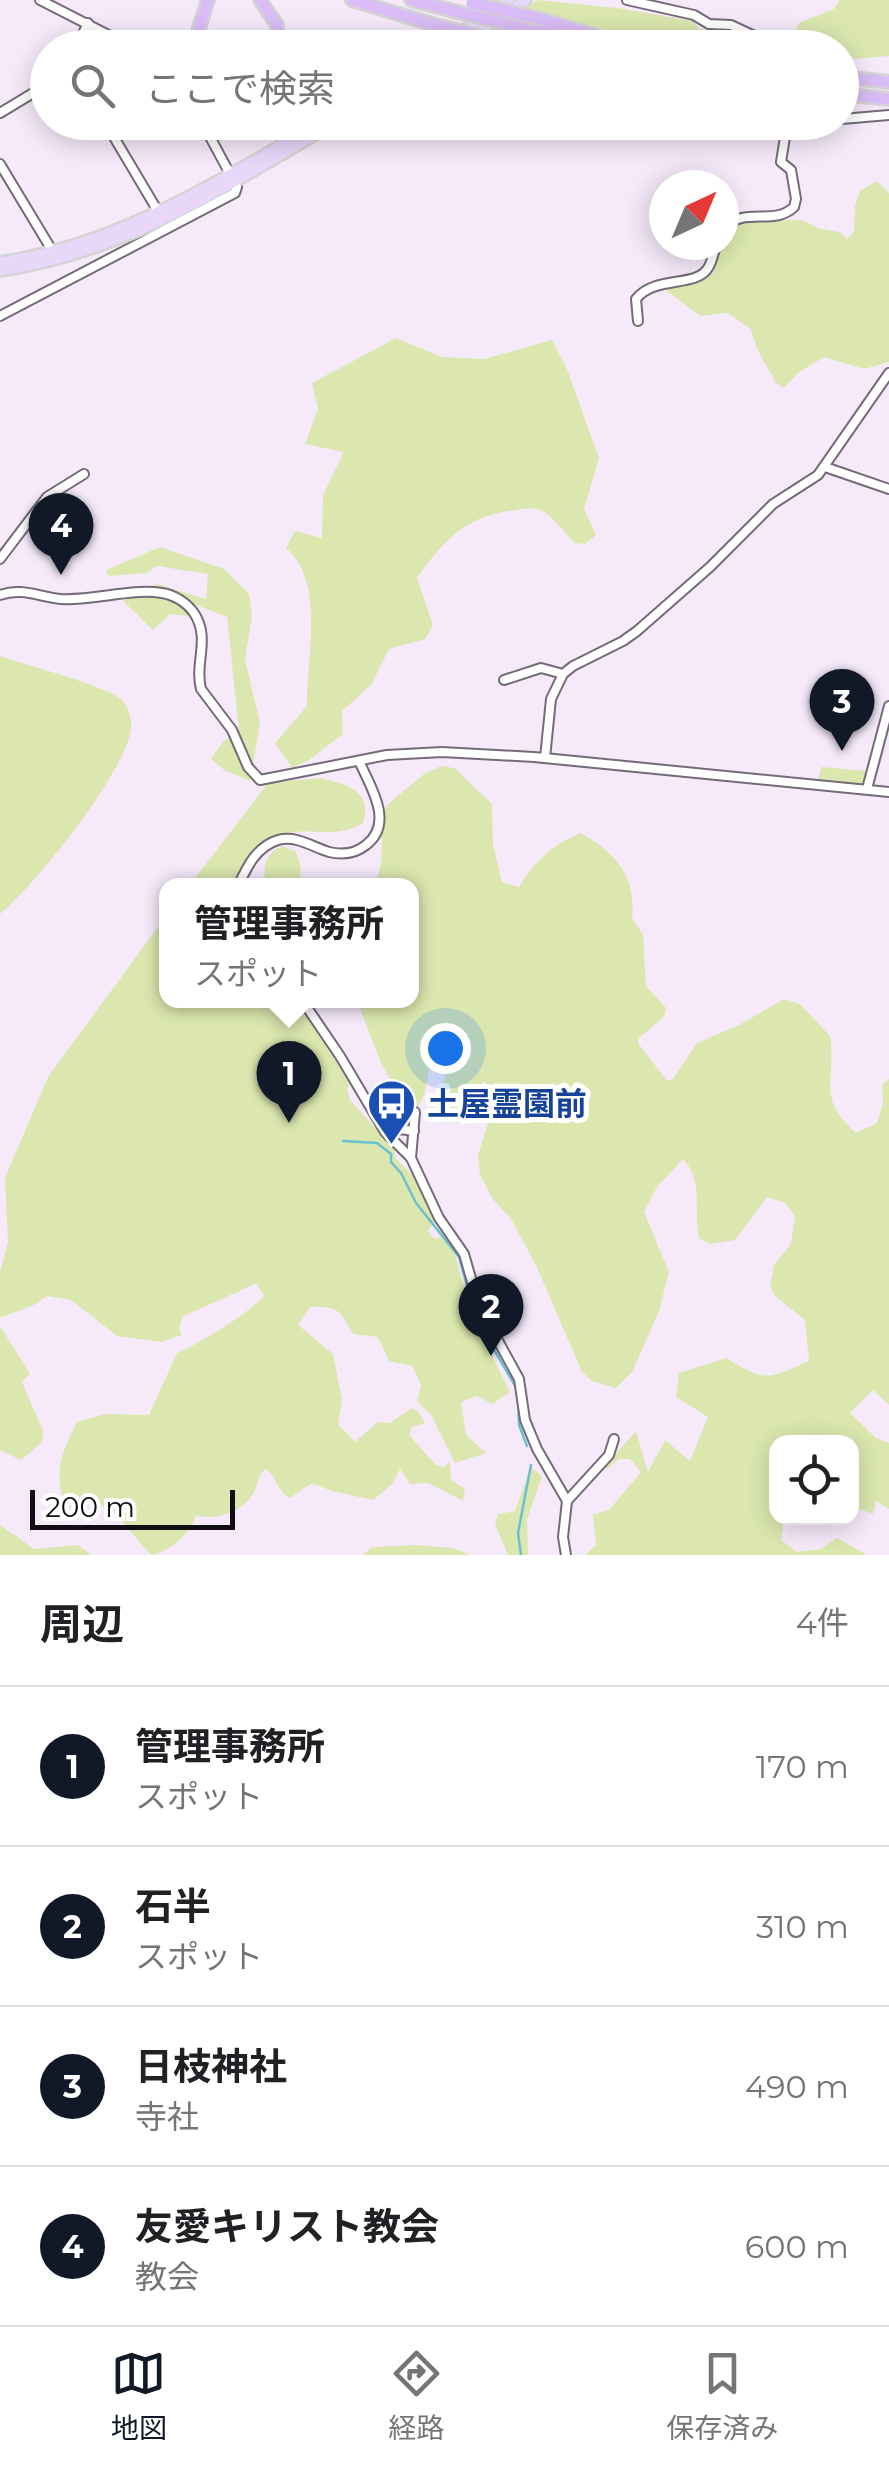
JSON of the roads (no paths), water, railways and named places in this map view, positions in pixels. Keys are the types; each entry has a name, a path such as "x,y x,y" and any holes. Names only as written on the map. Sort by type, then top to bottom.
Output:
{"highway":[{"path":"196,30 194,17 200,0"},
{"path":"199,30 208,0"},
{"path":"260,0 277,30"},
{"path":"352,0 455,30"},
{"path":"411,0 458,6 537,30"},
{"path":"458,6 472,3 578,30"},
{"path":"859,79 889,82"},
{"path":"859,96 889,99"}],"main road":[{"path":"465,30 509,0"},
{"path":"482,30 526,0"},
{"path":"0,271 54,261 142,232 293,140"},
{"path":"0,262 91,241 233,178 304,140"}],"street":[{"path":"40,0 101,30"},
{"path":"627,0 740,30"},
{"path":"85,30 88,23"},
{"path":"0,113 30,95"},
{"path":"859,118 889,115"},
{"path":"115,140 159,213"},
{"path":"0,316 225,200 237,190 212,140"},
{"path":"739,218 780,216 794,207 791,170 782,162 785,140"},
{"path":"0,164 53,252"},
{"path":"638,321 636,298 643,290 650,285 700,277 712,260"},
{"path":"545,758 550,699 563,674 637,631 710,567 773,504 826,467 889,372"},
{"path":"826,467 889,489"},
{"path":"0,560 47,497 84,474"},
{"path":"0,536 9,547"},
{"path":"0,596 14,591 59,599 160,592 177,598 192,610 201,630 201,689 232,730 252,773 260,780 388,755 442,752 545,758 889,792"},
{"path":"504,680 541,668 563,674"},
{"path":"866,789 889,706"},
{"path":"243,878 257,853 280,839 304,841 340,854 370,842 378,830 380,813 358,761"},
{"path":"307,1008 389,1136 410,1158 439,1218 464,1254 479,1306 519,1380 526,1420 537,1448 567,1501 563,1538 566,1555"},
{"path":"410,1158 414,1112"},
{"path":"389,1136 400,1129 414,1131"},
{"path":"567,1501 609,1455 614,1439"}],"waterway":[{"path":"343,1141 377,1143 391,1154 391,1162 416,1203 459,1257 476,1319 517,1389"},
{"path":"518,1397 519,1425 527,1446"},
{"path":"521,1555 518,1533 531,1465"}],"place":[{"name":"友愛キリスト教会","path":"61,575"},
{"name":"日枝神社","path":"842,751"},
{"name":"管理事務所","path":"289,1123"},
{"name":"土屋霊園前","path":"392,1146"},
{"name":"石半","path":"491,1356"}]}
